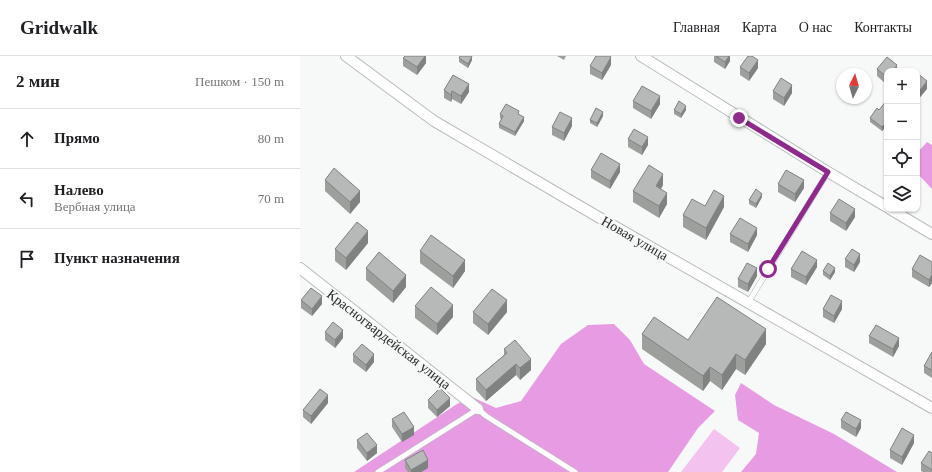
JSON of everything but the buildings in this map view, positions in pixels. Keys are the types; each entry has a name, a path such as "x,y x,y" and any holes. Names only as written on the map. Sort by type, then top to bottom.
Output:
{"street":[{"name":"Новая улица","path":"346,56 434,121 932,408"},
{"path":"641,56 884,206"},
{"path":"895,212 932,234"},
{"name":"Красногвардейская улица","path":"300,268 478,409"}],"lane":[{"path":"748,303 828,172"},
{"path":"378,472 478,409 486,416 575,472"}],"shaded area":[{"path":"927,142 932,145 932,189 920,176 920,150"},
{"path":"614,324 630,340 644,364 715,411 698,428 668,472 354,472 457,404 472,397 496,408 521,401 561,344 588,325"},
{"path":"741,383 774,405 834,434 897,472 741,472 756,454 759,433 738,420 735,395"},
{"path":"714,429 740,448 722,472 681,472"}],"route":[{"path":"739,118 828,172 768,269"}]}
